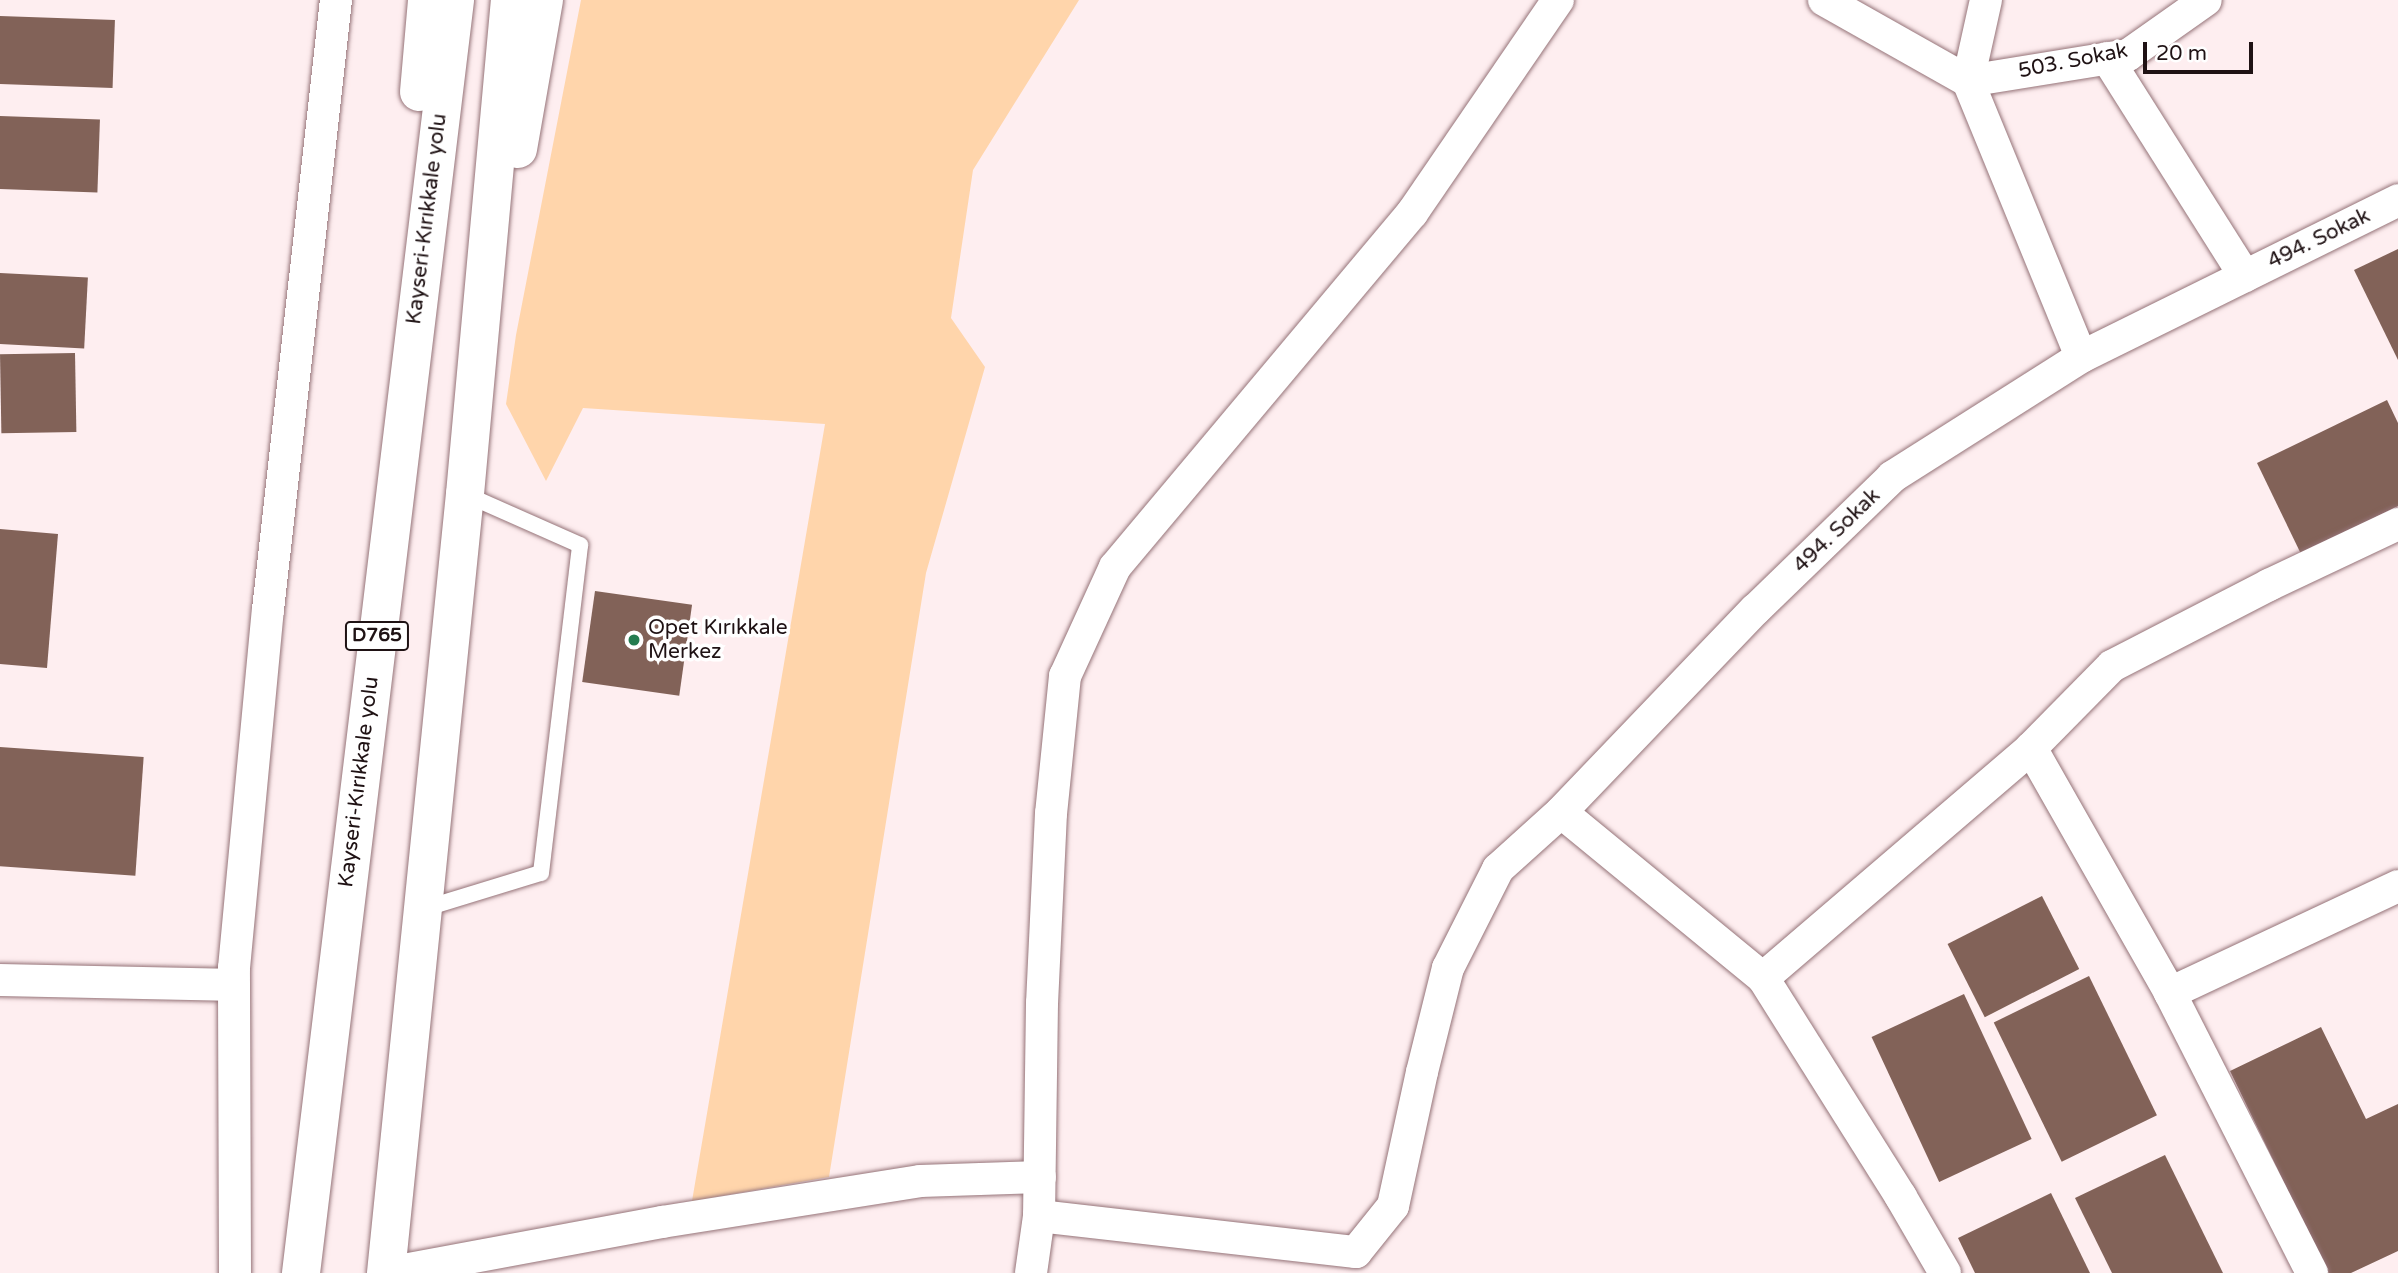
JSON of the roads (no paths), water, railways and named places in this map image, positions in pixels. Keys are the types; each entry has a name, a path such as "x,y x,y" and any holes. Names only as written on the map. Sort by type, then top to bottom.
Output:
{"highway":[{"path":"406,389 420,63 428,0"},
{"name":"Kayseri-Kırıkkale yolu","path":"301,1273 455,0"},
{"path":"386,1273 465,494 510,0"},
{"path":"472,399 544,0"}],"street":[{"path":"235,1273 234,985 270,596 336,0"},
{"path":"1031,1273 1039,1216 1042,1003 1051,813 1065,676 1115,567 1412,213 1558,0"},
{"path":"1824,0 1968,81"},
{"path":"1986,0 1968,81 2081,357"},
{"name":"503. Sokak","path":"1968,81 2128,55 2206,0"},
{"path":"2107,58 2245,276"},
{"name":"494. Sokak","path":"1354,1263 1393,1206 1448,968 1498,869 1561,812 1756,609 1892,477 2081,357 2398,200"},
{"path":"1763,978 2031,748 2112,666 2269,585 2398,524"},
{"path":"2031,748 2170,993 2312,1273"},
{"path":"1561,812 1763,978 1901,1196 1945,1273"},
{"path":"2170,993 2398,886"},
{"path":"0,981 234,985"},
{"path":"386,1273 662,1222 920,1181 1040,1177"},
{"path":"1039,1216 1354,1263"}],"lane":[{"path":"423,909 541,873 580,545 465,494"}],"place":[{"name":"Opet Kırıkkale Merkez","path":"634,640"}]}
